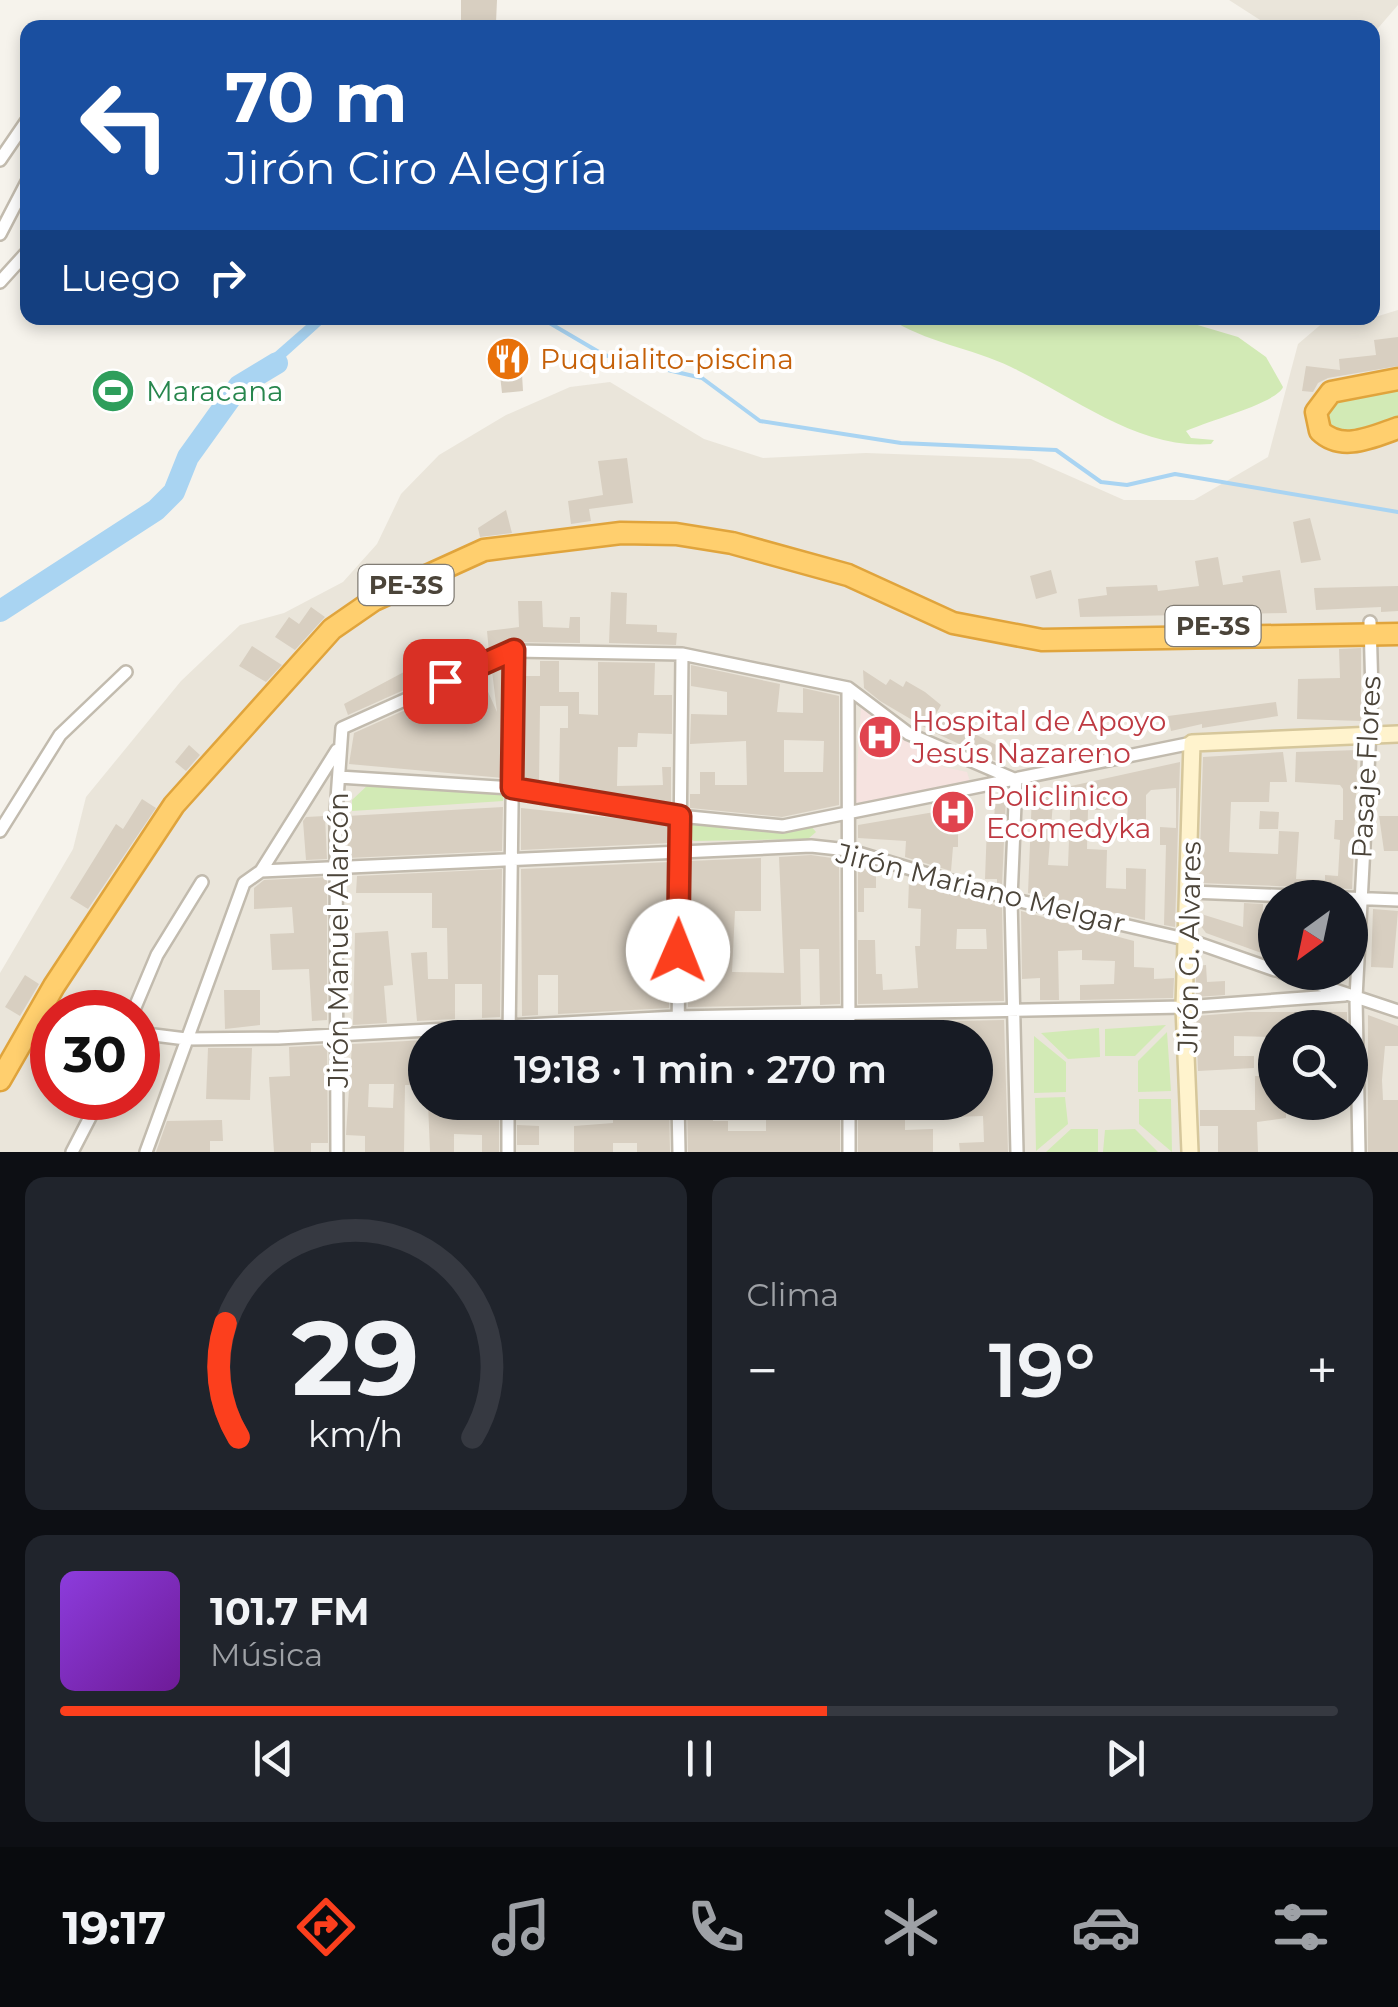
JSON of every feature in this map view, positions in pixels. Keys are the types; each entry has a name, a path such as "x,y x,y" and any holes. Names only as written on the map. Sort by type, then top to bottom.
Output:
{"highway":[{"path":"1398,379 1330,392 1316,412 1320,431 1334,442 1355,441 1398,428"},
{"name":"PE-3S","path":"0,1080 54,986 174,805 332,629 374,600 452,562 513,544 620,533 676,534 732,543 830,569 953,623 1042,640 1370,628 1398,621"},
{"name":"PE-3S","path":"1370,628 1398,634"}],"street":[{"path":"0,160 20,131"},
{"path":"0,234 20,195"},
{"path":"0,282 20,260"},
{"name":"Pasaje Flores","path":"1361,880 1370,628"},
{"path":"508,1020 514,650 682,654 848,688 909,734 1016,780"},
{"name":"Jirón Manuel Alarcón","path":"337,1152 338,748 342,728 514,650"},
{"path":"677,1020 682,654"},
{"path":"0,831 60,735 126,672"},
{"path":"848,688 849,1020"},
{"path":"339,778 512,788 767,826 848,815 1192,742 1398,734"},
{"name":"Jirón G. Alvares","path":"1190,1152 1184,1008 1192,742"},
{"path":"146,1152 244,883 261,871 338,748"},
{"path":"1016,780 1011,899 1017,1152"},
{"name":"Jirón Mariano Melgar","path":"261,871 510,856 811,846 848,850 1011,899 1189,940 1258,965"},
{"path":"142,990 156,956 202,882"},
{"path":"1190,892 1258,894"},
{"path":"1368,898 1398,900"},
{"name":"Jirón Mariano Melgar","path":"1330,990 1398,1011"},
{"name":"Pasaje Flores","path":"1351,990 1358,1152"},
{"path":"632,1020 677,1016 1184,1008 1350,997"},
{"path":"160,1036 186,1040 408,1033"},
{"path":"72,1152 89,1120"},
{"path":"508,1120 508,1152"},
{"path":"678,1120 679,1152"},
{"path":"849,1120 849,1152"}],"shaded area":[{"path":"1229,0 1398,0 1380,26 1380,20 1260,20"},
{"path":"1398,310 1398,1152 0,1152 0,973 73,849 86,797 181,681 240,625 284,613 343,582 377,544 401,494 439,455 506,415 570,387 610,382 704,439 763,458 866,453 1031,459 1124,500 1194,500 1268,457 1298,344 1320,325 1380,325 1380,316"},
{"name":"Hospital de Apoyo Jesús Nazareno","path":"861,707 944,767 967,772 971,785 855,803"}],"green space":[{"path":"1198,325 1238,337 1266,357 1283,387 1255,405 1186,431 1191,438 1214,440 1211,444 1184,444 1132,430 1011,367 903,326"},
{"path":"1398,390 1398,421 1349,432 1332,429 1326,423 1327,412 1337,403"},
{"path":"370,783 504,794 503,801 352,811 352,800"},
{"path":"692,820 731,830 810,825 816,832 808,839 694,841 685,836"},
{"path":"1166,1025 1135,1056 1105,1056 1105,1029"},
{"path":"1099,1028 1100,1057 1068,1059 1041,1033"},
{"path":"1167,1032 1171,1091 1138,1092 1138,1061"},
{"path":"1034,1036 1066,1062 1066,1092 1034,1093"},
{"path":"1065,1097 1068,1124 1036,1151 1035,1098"},
{"path":"1139,1099 1171,1099 1172,1152 1139,1124"},
{"path":"1071,1129 1098,1129 1098,1152 1046,1152"},
{"path":"1135,1129 1158,1152 1103,1152 1105,1130"}],"water":[{"path":"306,325 321,325 258,382 249,375"}],"building":[{"path":"461,0 497,0 496,20 461,20"},
{"path":"1398,337 1398,366 1328,378 1318,383 1313,392 1302,391 1306,366 1340,370 1339,359 1376,355 1374,340"},
{"path":"522,374 523,391 502,393 500,375"},
{"path":"627,458 633,503 589,509 591,521 571,524 568,501 603,495 598,461"},
{"path":"506,510 512,533 480,537 478,528"},
{"path":"1310,518 1321,560 1301,563 1293,522"},
{"path":"1218,557 1223,585 1243,582 1242,576 1280,570 1287,613 1080,617 1078,599 1107,595 1106,587 1157,585 1158,591 1199,586 1195,561"},
{"path":"1051,570 1057,593 1036,599 1030,576"},
{"path":"1398,586 1398,611 1381,612 1381,607 1316,610 1314,588"},
{"path":"611,592 627,593 626,624 657,625 657,632 677,633 676,645 609,643"},
{"path":"518,601 542,601 543,627 569,628 570,617 580,617 580,643 514,642 489,652 487,631 519,627"},
{"path":"311,607 325,617 295,650 275,637 289,617 299,624"},
{"path":"444,639 448,649 465,641 473,659 348,715 344,704 432,657 427,646"},
{"path":"252,646 282,665 266,682 239,666"},
{"path":"1361,648 1361,721 1297,719 1298,679 1340,678 1339,649"},
{"path":"540,661 559,661 559,692 579,692 579,714 598,715 598,662 655,663 654,695 672,695 672,734 638,733 637,747 618,747 617,786 663,785 662,767 671,767 671,805 559,786 560,728 568,728 568,706 540,706 539,782 522,780 523,676 540,676"},
{"path":"691,665 780,684 777,712 803,713 803,688 839,696 839,805 782,817 690,808 690,794 700,794 700,772 715,772 715,785 747,785 746,741 690,744 691,714 727,715 727,692 691,686","holes":["784,740 824,741 823,772 784,772"]},
{"path":"504,666 503,778 349,764 354,733 481,676 497,712 492,671"},
{"path":"863,670 886,685 890,679 903,687 906,681 925,692 941,705 936,714 1004,749 998,762 931,731 880,701 864,688"},
{"path":"1276,702 1278,716 1171,731 1168,716"},
{"path":"189,745 200,755 186,771 175,762"},
{"path":"1358,750 1352,880 1325,880 1325,875 1338,876 1340,840 1334,839 1335,820 1343,820 1343,789 1340,785 1295,782 1296,752"},
{"path":"1283,752 1287,782 1270,782 1269,802 1231,802 1229,852 1278,854 1279,831 1299,832 1296,879 1325,880 1258,880 1258,885 1199,883 1203,757"},
{"path":"1180,762 1175,927 1164,925 1166,845 1160,845 1160,827 1176,828 1176,788 1151,790 1146,795 1146,826 1127,825 1128,798 1108,798 1108,810 1088,810 1087,849 1107,850 1106,888 1126,889 1126,868 1146,869 1145,920 1028,893 1032,794 1054,790 1048,865 1068,866 1071,786"},
{"path":"1006,798 1002,884 997,879 985,879 987,825 994,825 995,800"},
{"path":"142,799 156,808 88,909 70,898 116,824 123,829"},
{"path":"503,807 502,851 348,858 347,816"},
{"path":"521,808 671,824 671,843 521,850"},
{"path":"958,808 958,847 953,847 951,871 905,857 906,841 858,838 858,825"},
{"path":"1260,811 1279,812 1278,829 1259,829"},
{"path":"325,816 327,859 306,860 303,821 306,817"},
{"path":"1379,816 1398,816 1398,851 1384,851"},
{"path":"811,855 839,859 840,1004 820,1005 819,949 800,949 801,1005 688,1007 688,992 708,992 708,972 688,972 689,861 761,858 761,911 735,911 732,972 784,973 779,857"},
{"path":"670,862 669,1008 558,1014 558,975 538,975 538,1015 522,1016 521,869"},
{"path":"858,867 876,873 876,888 864,888 864,912 858,912"},
{"path":"502,869 500,1017 482,1018 482,984 455,984 455,1019 417,1020 411,953 427,952 428,979 448,979 447,928 432,928 432,893 356,893 357,876"},
{"path":"327,877 327,1020 312,1021 309,969 272,970 270,934 294,933 292,907 254,909 254,888 264,880"},
{"path":"909,881 1002,907 1004,1001 858,1004 858,940 875,940 876,974 882,974 883,990 918,988 915,946 920,946 921,909 908,908","holes":["957,929 986,929 987,949 956,949"]},
{"path":"1244,903 1258,904 1258,952 1206,933 1198,922 1198,913 1243,927"},
{"path":"1373,909 1398,911 1393,968 1371,967"},
{"path":"1021,911 1134,941 1134,967 1154,968 1154,979 1174,978 1173,998 1080,1000 1080,985 1114,984 1115,961 1082,960 1082,950 1058,951 1059,1000 1040,1000 1040,978 1022,979"},
{"path":"388,931 393,985 384,986 387,1023 353,1025 355,933"},
{"path":"1206,965 1207,982 1225,981 1225,995 1196,997 1196,966"},
{"path":"25,975 39,984 35,990 30,990 30,999 20,1016 5,1007"},
{"path":"224,990 260,990 260,1025 225,1029"},
{"path":"1258,1012 1258,1037 1234,1036 1234,1056 1254,1056 1254,1068 1198,1071 1196,1016"},
{"path":"1368,1015 1398,1026 1398,1046 1385,1046 1382,1080 1383,1100 1398,1100 1398,1152 1368,1152"},
{"path":"993,1020 1004,1020 1008,1152 960,1152 959,1143 984,1142 983,1120 993,1120"},
{"path":"408,1041 404,1152 365,1152 365,1136 346,1135 352,1044","holes":["369,1084 394,1084 393,1108 368,1107"]},
{"path":"327,1045 328,1143 311,1143 311,1152 274,1152 269,1077 290,1076 289,1047"},
{"path":"208,1048 252,1048 250,1100 206,1099"},
{"path":"1258,1076 1258,1120 1272,1120 1257,1122 1258,1152 1218,1152 1218,1126 1200,1126 1200,1110 1255,1110"},
{"path":"222,1120 223,1141 210,1141 210,1152 156,1152 167,1121"},
{"path":"429,1120 499,1120 499,1152 482,1152 482,1135 454,1134 454,1152 430,1152"},
{"path":"669,1120 670,1152 637,1152 637,1143 613,1143 613,1152 574,1152 574,1126"},
{"path":"687,1120 728,1121 728,1131 766,1131 766,1120 840,1120 840,1152 688,1152"},
{"path":"858,1120 905,1120 905,1130 933,1129 933,1152 858,1152"},
{"path":"517,1125 539,1126 539,1145 517,1145"}],"waterway":[{"path":"553,325 604,355 702,378 760,421 901,443 1056,450 1101,482 1127,485 1175,474 1398,512"},
{"path":"0,611 156,510 174,492 188,457 239,386 277,363"}],"place":[{"name":"Puquialito-piscina","path":"508,359"},
{"name":"Maracana","path":"113,391"},
{"name":"Hospital de Apoyo Jesús Nazareno","path":"880,737"},
{"name":"Policlinico Ecomedyka","path":"953,812"}],"route":[{"path":"445,681 514,650 512,788 680,816 678,951"}]}
